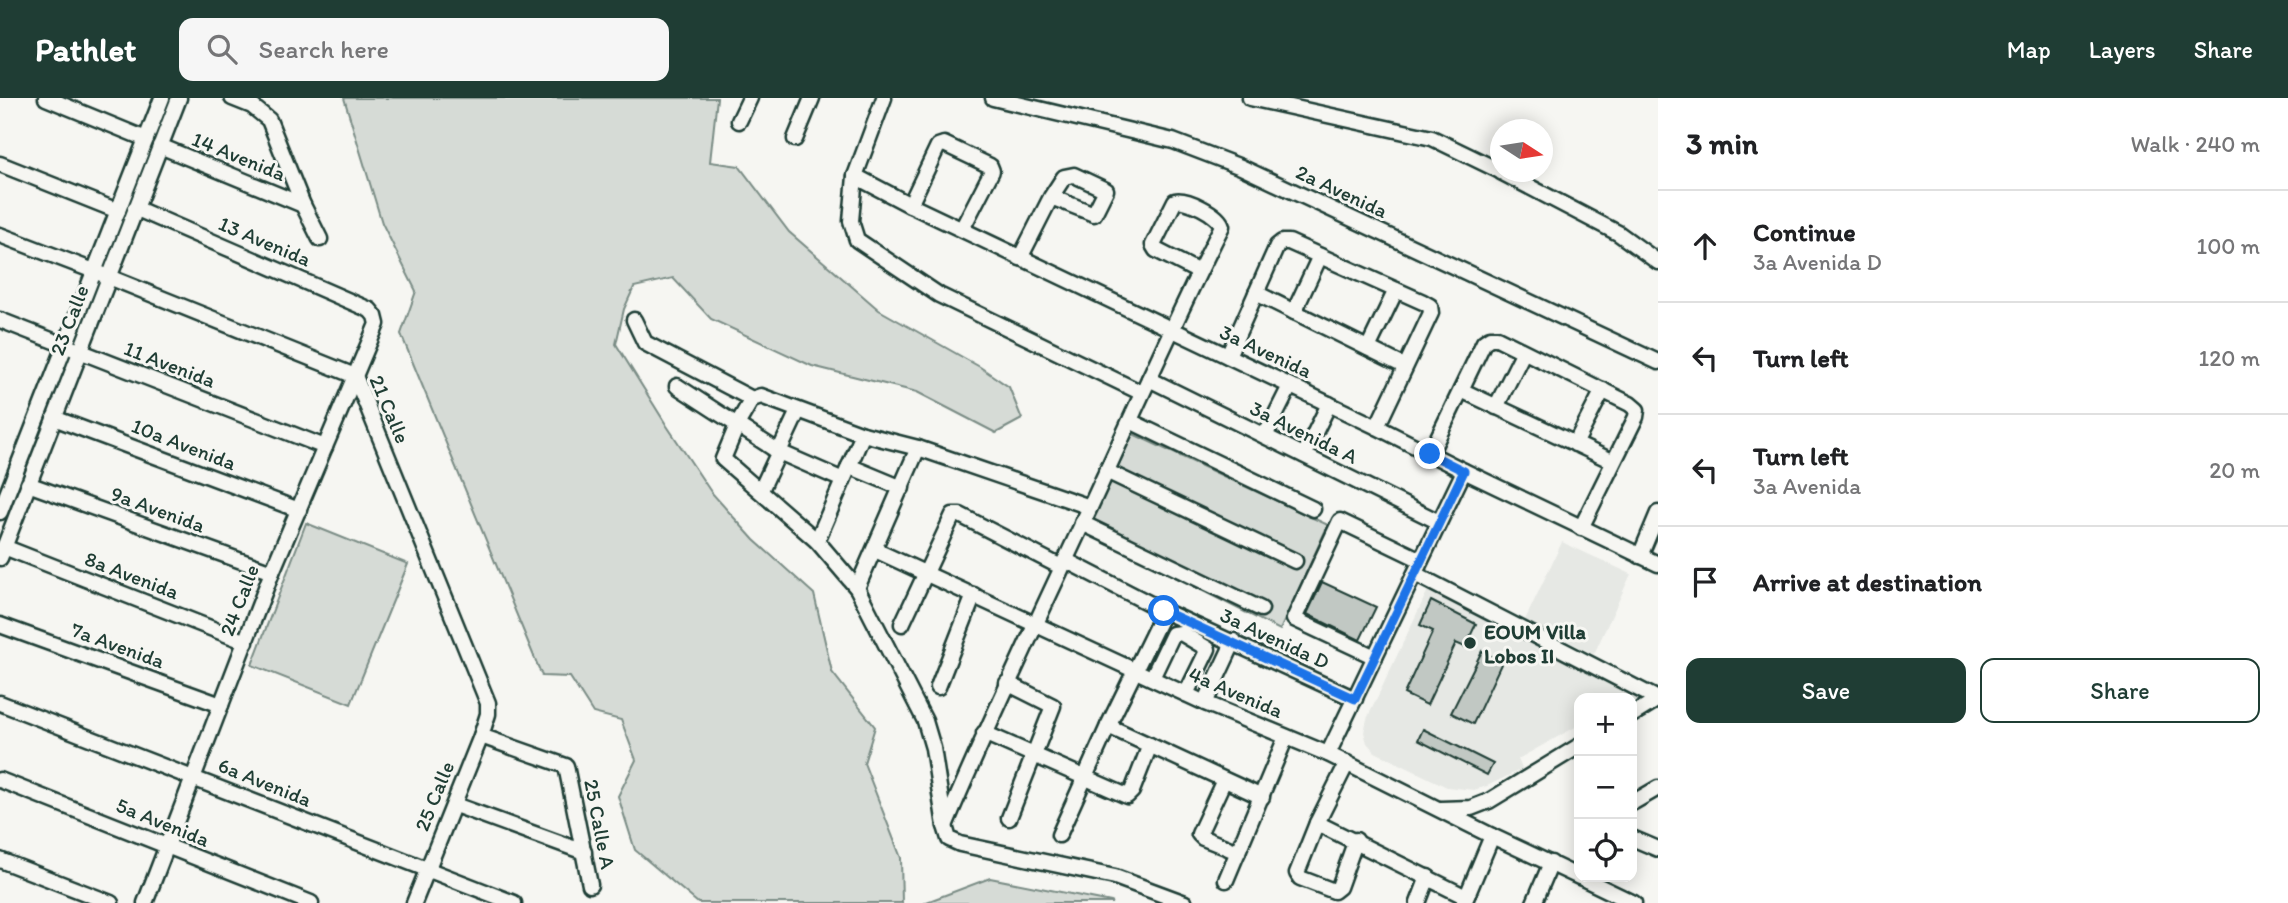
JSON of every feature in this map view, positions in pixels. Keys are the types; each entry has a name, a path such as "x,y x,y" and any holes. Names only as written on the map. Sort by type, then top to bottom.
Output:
{"street":[{"name":"14 Avenida","path":"46,98 303,205"},
{"name":"23 Calle","path":"2,553 135,208 162,98"},
{"name":"23 Calle","path":"0,512 3,493 118,211 179,98"},
{"path":"232,98 251,106 269,120 303,205 320,239"},
{"path":"739,121 750,98"},
{"path":"795,139 812,98"},
{"path":"884,98 855,176 851,221 857,240 939,295 1142,393"},
{"name":"2a Avenida","path":"993,98 1173,141 1241,167 1658,362"},
{"path":"1250,98 1432,138 1490,166"},
{"path":"910,205 939,146 944,144 990,166 992,172 962,229"},
{"path":"0,164 118,211"},
{"name":"3a Avenida","path":"855,176 910,205 1377,426 1658,564"},
{"path":"1522,182 1618,233 1658,262"},
{"path":"1020,258 1051,197"},
{"path":"945,826 1034,623 1130,421 1170,329 1199,272 1222,226 1220,219 1181,199 1175,201 1153,245 1156,250 1199,272"},
{"name":"13 Avenida","path":"135,208 370,310 375,316"},
{"name":"21 Calle","path":"0,235 109,276 355,376 488,703"},
{"path":"1228,356 1277,246 1282,242 1289,242 1396,290 1430,306 1431,313 1377,426"},
{"path":"1294,312 1320,256"},
{"path":"1368,348 1396,290"},
{"path":"1256,293 1404,366"},
{"name":"24 Calle","path":"145,903 272,572 377,324 375,316"},
{"name":"11 Avenida","path":"0,320 325,447"},
{"path":"634,320 645,343 752,399"},
{"path":"1430,454 1484,342 1497,338 1603,390 1637,410 1581,528"},
{"path":"1496,407 1523,353"},
{"name":"3a Avenida A","path":"1149,379 1440,522"},
{"path":"677,386 779,452 902,488"},
{"path":"1265,436 1290,386"},
{"path":"1461,390 1612,461"},
{"path":"1575,444 1603,390"},
{"path":"1090,507 918,448 863,434 761,396 752,399 738,423 723,459 817,541 857,588 925,721 933,748 949,839 960,844 1115,877 1185,903"},
{"path":"1304,455 1329,404"},
{"path":"761,490 798,411"},
{"name":"10a Avenida","path":"54,418 299,510"},
{"path":"1130,421 1313,509"},
{"path":"817,541 863,434"},
{"path":"857,588 918,448"},
{"path":"1106,471 1295,561"},
{"path":"1328,754 1464,471"},
{"name":"9a Avenida","path":"28,484 272,572"},
{"path":"1640,556 1658,513"},
{"name":"3a Avenida D","path":"926,572 953,515 960,515 1355,699"},
{"path":"1375,657 1294,619 1340,521 1421,560"},
{"path":"1082,523 1261,609"},
{"name":"4a Avenida","path":"875,550 1205,703 1328,754 1574,874"},
{"name":"8a Avenida","path":"2,553 246,642"},
{"path":"902,624 926,572"},
{"path":"1415,574 1658,699"},
{"path":"938,687 974,594"},
{"path":"1059,835 1164,611"},
{"name":"7a Avenida","path":"0,625 221,705"},
{"path":"1152,678 1173,634 1181,633 1208,649 1186,694"},
{"path":"1205,703 1234,641"},
{"path":"1007,683 1053,706 1009,818"},
{"path":"1637,712 1658,699"},
{"name":"6a Avenida","path":"0,703 194,776 514,903"},
{"name":"25 Calle","path":"414,903 481,736 488,714 488,703"},
{"path":"1108,726 1262,797"},
{"path":"984,733 1127,796 1132,791 1150,745"},
{"name":"25 Calle A","path":"481,736 566,766 590,885"},
{"path":"1226,880 1286,737"},
{"path":"1440,809 1471,807 1489,801 1574,750"},
{"path":"1347,763 1317,823 1297,873 1300,878 1334,891 1339,887 1356,840"},
{"name":"5a Avenida","path":"0,780 311,903"},
{"path":"1224,780 1199,834 1238,852"},
{"path":"1637,800 1657,790"},
{"path":"455,805 584,852"},
{"path":"1317,823 1428,877 1465,900 1492,836"},
{"path":"1637,840 1658,849"},
{"path":"0,860 111,903"},
{"path":"1534,903 1551,863"},
{"path":"1418,903 1428,877"},
{"name":"4a Avenida","path":"1590,882 1634,903"}],"shaded area":[{"path":"344,98 717,98 710,162 739,166 789,232 879,310 980,367 1009,387 1022,419 996,433 917,392 812,366 711,319 673,278 634,287 624,309 616,344 711,492 754,540 814,594 832,672 875,727 864,763 901,858 902,903 698,903 635,850 618,796 636,760 621,720 593,713 570,677 542,676 401,334 416,291 382,223"},
{"path":"1131,433 1328,525 1280,630 1086,532"},
{"path":"306,523 408,564 351,704 252,665"},
{"path":"1562,542 1631,574 1594,654 1525,620"},
{"name":"EOUM Villa Lobos II","path":"1428,590 1647,696 1637,702 1637,693 1574,693 1574,728 1518,759 1522,769 1474,790 1447,787 1375,752 1367,743 1364,732 1367,719"},
{"path":"990,878 1111,902 1113,903 924,903"}],"building":[{"path":"1322,582 1376,607 1360,640 1307,614"},
{"path":"1431,601 1476,624 1465,647 1456,643 1427,705 1404,694 1433,631 1420,625"},
{"path":"1482,651 1502,662 1473,724 1451,713"},
{"path":"1423,729 1493,764 1487,775 1418,740"}],"place":[{"name":"EOUM Villa Lobos II","path":"1470,643"}],"route":[{"path":"1164,611 1355,699 1464,471 1430,454"}]}
